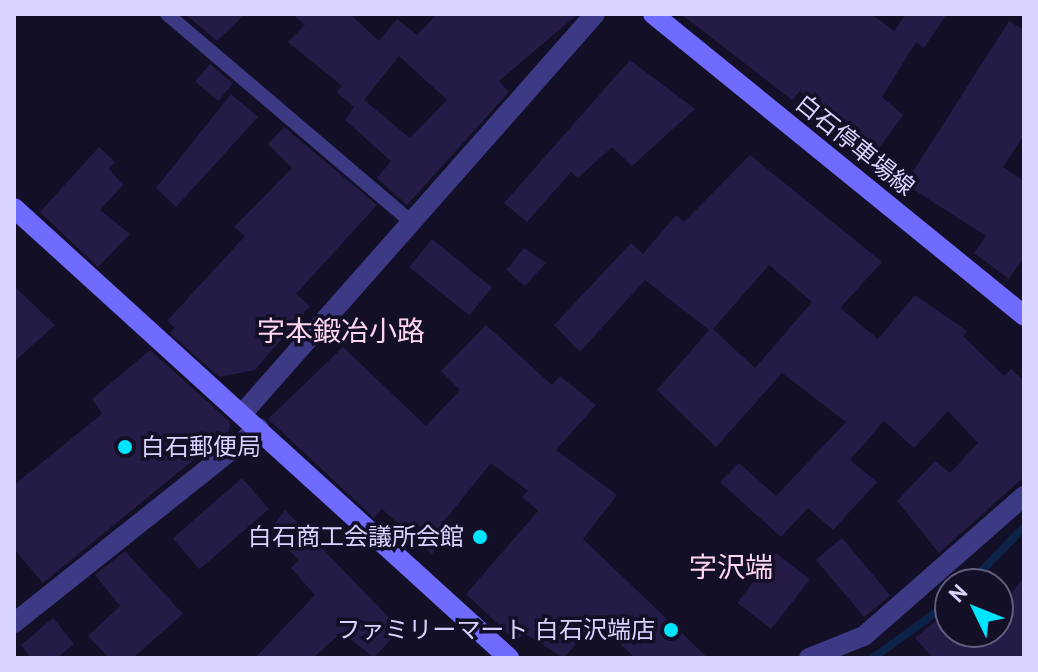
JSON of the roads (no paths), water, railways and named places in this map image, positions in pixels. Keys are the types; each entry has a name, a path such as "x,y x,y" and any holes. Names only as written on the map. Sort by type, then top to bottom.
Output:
{"street":[{"path":"242,414 595,14"},
{"name":"白石停車場線","path":"653,14 1024,316"},
{"path":"14,208 509,658"},
{"path":"14,623 259,428"},
{"path":"809,658 864,636 1024,496"}],"lane":[{"path":"167,14 413,223"}],"waterway":[{"path":"984,568 1024,527"},
{"path":"873,658 934,614"}],"place":[{"name":"白石郵便局","path":"125,447"},
{"name":"白石商工会議所会館","path":"480,537"},
{"name":"ファミリーマート 白石沢端店","path":"671,630"}],"district":[{"name":"字本鍛冶小路","path":"341,331"},
{"name":"字沢端","path":"731,567"}]}
